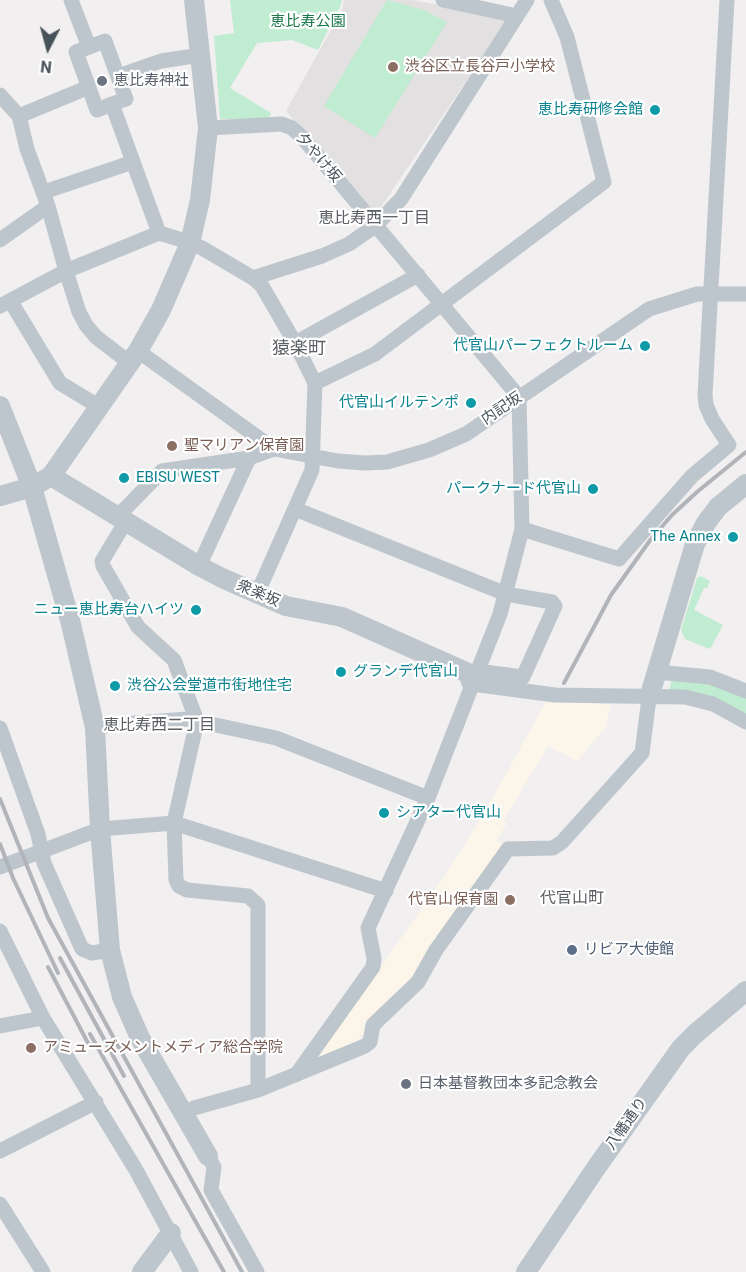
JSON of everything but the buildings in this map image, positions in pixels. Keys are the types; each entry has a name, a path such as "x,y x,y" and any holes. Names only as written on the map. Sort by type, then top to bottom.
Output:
{"street":[{"path":"71,0 89,47"},
{"path":"0,496 32,487 51,476 134,357 161,310 190,243 200,200 208,128 194,0"},
{"path":"443,0 517,16"},
{"path":"253,278 322,256 349,244 375,225 401,199 527,0"},
{"path":"315,383 375,354 604,182 567,37 551,0"},
{"path":"522,529 619,559 692,477 729,445 712,419 706,405 705,395 727,0"},
{"path":"105,41 126,99 97,110 76,52 89,47 105,41"},
{"path":"118,76 161,61 201,55"},
{"path":"19,116 89,87"},
{"path":"0,95 19,116 27,149 46,199 79,312 86,325 96,337 134,357 274,449"},
{"path":"112,104 159,233"},
{"name":"夕やけ坂","path":"208,128 282,124 292,128 302,137 519,397"},
{"path":"0,240 46,199 133,162"},
{"path":"98,406 60,383 6,304 66,271 159,233 190,243 253,278 262,286 315,383 312,470 256,594"},
{"path":"295,343 418,275"},
{"name":"内記坂","path":"274,449 312,457 365,463 387,462 420,453 465,434 649,309 683,297 746,294"},
{"path":"296,1075 373,968 374,958 368,928 428,798 506,594 522,529 519,397"},
{"path":"0,406 32,487 71,624 95,728 100,829 110,950 129,1018 214,1167 211,1190 257,1272"},
{"path":"258,1090 258,905 248,896 187,890 179,886 176,880 174,823 197,721 174,660 138,627 102,561 122,518 162,471 249,458 274,449"},
{"path":"199,566 249,458"},
{"name":"衆楽坂","path":"51,476 199,566 256,594 286,606 342,617 475,678"},
{"path":"183,1115 194,1108 258,1090 365,1046 370,1042 373,1025 418,982 436,950 507,849 553,848 562,842 642,753 649,698 695,544 710,516 746,484"},
{"path":"296,509 506,594 552,602 555,606 523,677 475,678"},
{"path":"656,672 710,677 746,691"},
{"path":"475,678 555,695 685,697 727,711 746,722"},
{"path":"95,728 187,719 197,721 276,738 428,798"},
{"path":"0,729 38,834 44,863 82,949 92,953 110,950"},
{"path":"0,867 100,829 174,823 386,891"},
{"path":"0,931 43,1018 96,1102 191,1272"},
{"name":"八幡通り","path":"526,1272 681,1048 746,991"},
{"path":"0,1026 43,1018"},
{"path":"0,1151 96,1102"},
{"path":"0,1204 43,1272"},
{"path":"142,1272 171,1233"}],"shaded area":[{"name":"渋谷区立長谷戸小学校","path":"344,0 412,0 504,17 506,22 377,213 368,213 286,111 342,10"},
{"path":"547,700 611,705 606,727 577,761 548,746 503,821 507,823 497,840 503,844 414,977 377,1010 355,1045 317,1058 448,871 486,810"}],"green space":[{"name":"恵比寿公園","path":"230,0 342,0 318,50 292,40 257,43 230,88 271,113 268,119 220,119 214,36 234,33"},
{"path":"387,0 421,9 447,22 375,138 324,106"},
{"path":"701,576 710,581 707,588 704,588 694,610 723,625 710,649 685,639 681,630 697,578"},
{"path":"672,679 700,680 746,696 746,716 669,691"}],"railway":[{"path":"564,683 611,595 651,539 697,492 746,452"},
{"path":"0,799 48,918 242,1272"},
{"path":"0,844 13,878 58,973"},
{"path":"60,958 124,1076"},
{"path":"48,967 90,1047"},
{"path":"90,1034 224,1272"}],"place":[{"name":"渋谷区立長谷戸小学校","path":"393,67"},
{"name":"恵比寿神社","path":"102,81"},
{"name":"恵比寿研修会館","path":"655,110"},
{"name":"代官山パーフェクトルーム","path":"645,346"},
{"name":"代官山イルテンポ","path":"471,403"},
{"name":"聖マリアン保育園","path":"172,446"},
{"name":"EBISU WEST","path":"124,478"},
{"name":"パークナード代官山","path":"593,489"},
{"name":"The Annex","path":"733,537"},
{"name":"ニュー恵比寿台ハイツ","path":"196,610"},
{"name":"グランデ代官山","path":"341,672"},
{"name":"渋谷公会堂道市街地住宅","path":"115,686"},
{"name":"シアター代官山","path":"384,813"},
{"name":"代官山保育園","path":"510,900"},
{"name":"リビア大使館","path":"572,950"},
{"name":"アミューズメントメディア総合学院","path":"31,1048"},
{"name":"日本基督教団本多記念教会","path":"406,1084"}],"district":[{"name":"恵比寿西一丁目","path":"374,219"},
{"name":"猿楽町","path":"299,349"},
{"name":"恵比寿西二丁目","path":"159,726"},
{"name":"代官山町","path":"572,899"}]}
